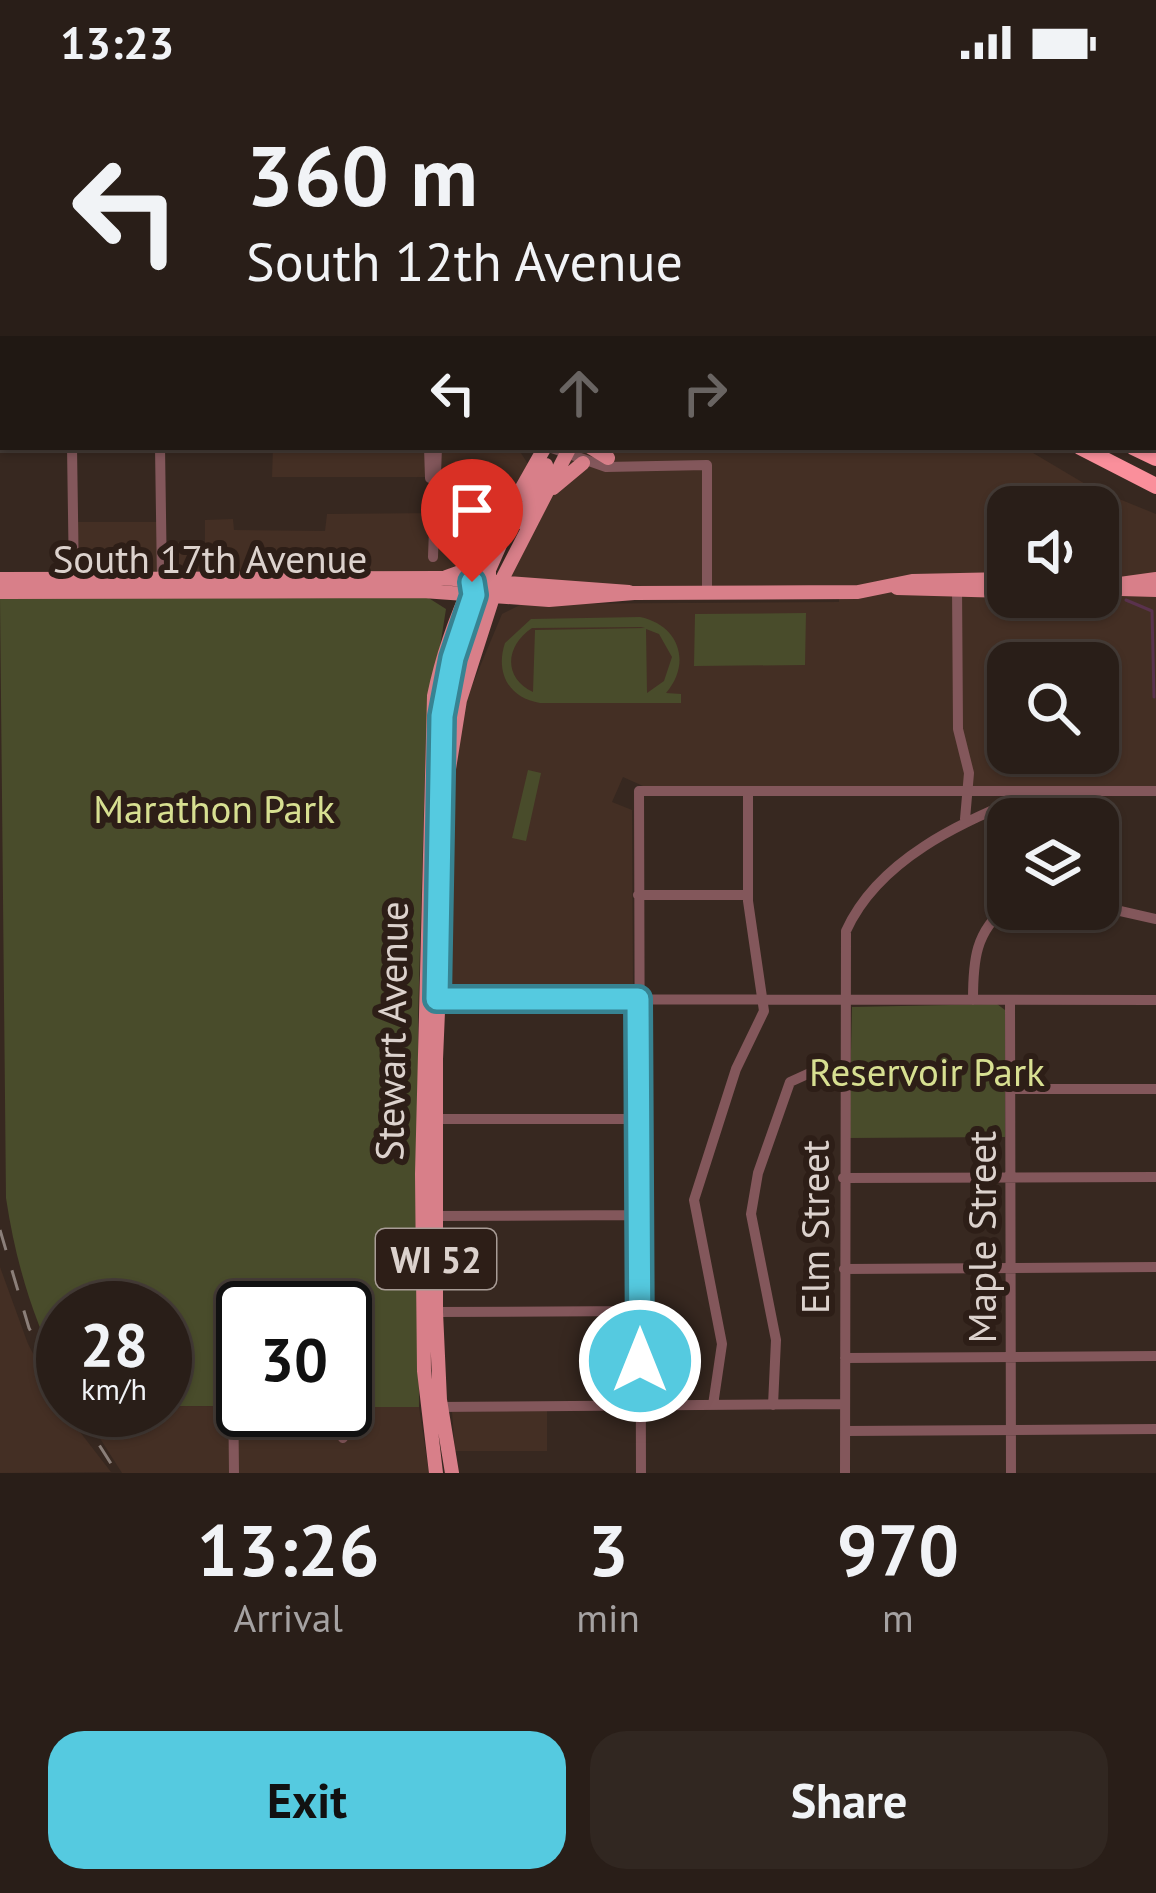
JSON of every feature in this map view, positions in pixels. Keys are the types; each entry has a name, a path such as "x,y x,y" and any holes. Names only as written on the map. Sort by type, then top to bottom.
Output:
{"highway":[{"path":"1086,450 1156,486"}],"main road":[{"path":"525,450 532,469"},
{"name":"WI 52","path":"470,590 532,469 556,450"},
{"path":"494,587 557,450"},
{"name":"WI 52","path":"494,587 538,505 557,450"},
{"path":"595,450 608,458"},
{"path":"538,505 583,463"},
{"path":"494,587 523,487"},
{"path":"441,578 460,571 510,507"},
{"path":"514,553 518,575 538,585"},
{"name":"South 17th Avenue","path":"162,585 441,578 470,590"},
{"name":"South 17th Avenue","path":"0,579 74,585 423,591 538,585 634,593 957,585"},
{"path":"1119,584 1156,579"},
{"path":"957,585 987,581"},
{"name":"South 17th Avenue","path":"0,592 74,585"},
{"path":"957,585 987,589"},
{"name":"South 17th Avenue","path":"494,587 517,598 609,599 634,593"},
{"name":"Stewart Avenue","path":"430,999 443,825 460,700 494,587"},
{"path":"1119,588 1156,590"},
{"path":"443,825 439,782 446,689 470,590"},
{"name":"Stewart Avenue","path":"436,1473 429,1312 431,723 454,620 470,590"},
{"path":"423,591 446,603 454,620"},
{"path":"460,700 491,624 505,604 517,598"},
{"name":"Stewart Avenue","path":"434,1407 452,1473"}],"street":[{"path":"72,450 74,585"},
{"path":"160,450 162,585"},
{"path":"433,450 433,556"},
{"path":"561,450 583,463 706,465 707,593"},
{"path":"568,450 628,465"},
{"path":"957,585 958,729 969,792 964,819"},
{"path":"640,1473 639,791 1156,791"},
{"path":"713,1406 722,1344 695,1215 697,1183 736,1069 761,1023 765,999 748,895 748,791"},
{"name":"Elm Street","path":"845,1473 844,939 853,916 874,891 964,819 1039,792"},
{"path":"638,895 748,895"},
{"path":"1119,911 1156,919"},
{"path":"973,1000 977,944 987,928"},
{"path":"430,999 1156,1000"},
{"name":"Maple Street","path":"1010,1000 1011,1473"},
{"path":"773,1405 776,1340 752,1228 754,1187 790,1082 812,1072 843,1078"},
{"path":"1010,1089 1156,1088"},
{"path":"429,1119 640,1119"},
{"path":"843,1178 1156,1177"},
{"path":"429,1216 640,1215"},
{"path":"844,1269 1156,1267"},
{"path":"429,1312 640,1311"},
{"path":"844,1358 1156,1356"},
{"path":"434,1407 845,1404"},
{"path":"845,1431 1156,1430"},
{"path":"234,1437 234,1473"}],"shaded area":[{"path":"273,450 519,450 528,464 499,514 451,572 80,571 77,522 159,522 159,543 205,542 205,520 233,519 234,530 325,531 327,514 439,513 441,477 272,477"},
{"path":"568,450 1028,450 1089,486 987,486 987,618 1119,618 1119,499 1156,514 1156,791 643,786 623,777 612,802 632,810 633,990 448,991 451,791 466,700 502,614 522,604 839,602 839,593 634,593 500,582"},
{"path":"0,1267 36,1359 36,1437 84,1437 111,1472 0,1473"},
{"path":"192,1406 216,1406 216,1437 372,1437 372,1407 419,1407 429,1473 122,1473 99,1437 192,1437"},
{"path":"547,1410 547,1451 455,1451 452,1412"}],"green space":[{"name":"Marathon Park","path":"0,597 427,597 446,609 426,736 418,1018 419,1407 372,1407 372,1281 216,1281 216,1406 192,1406 192,1281 36,1281 36,1316 6,1198"},
{"path":"806,613 805,665 694,666 695,614"},
{"path":"640,617 653,621 677,647 678,670 666,693 681,694 681,703 540,703 520,696 507,682 502,654 505,643 531,619","holes":["641,627 645,628 535,630 533,692 516,679 511,661 517,644 532,628","646,629 659,634 672,657 664,681 647,693"]},
{"path":"528,770 541,773 526,841 512,838"},
{"name":"Reservoir Park","path":"997,1004 1005,1010 1005,1137 849,1138 852,1007"}],"waterway":[{"path":"1126,600 1152,611 1154,697"}],"railway":[{"path":"0,1230 36,1340"},
{"path":"94,1437 117,1473"}],"route":[{"path":"472,582 474,595 459,634 442,716 437,999 638,999 640,1361"}]}
